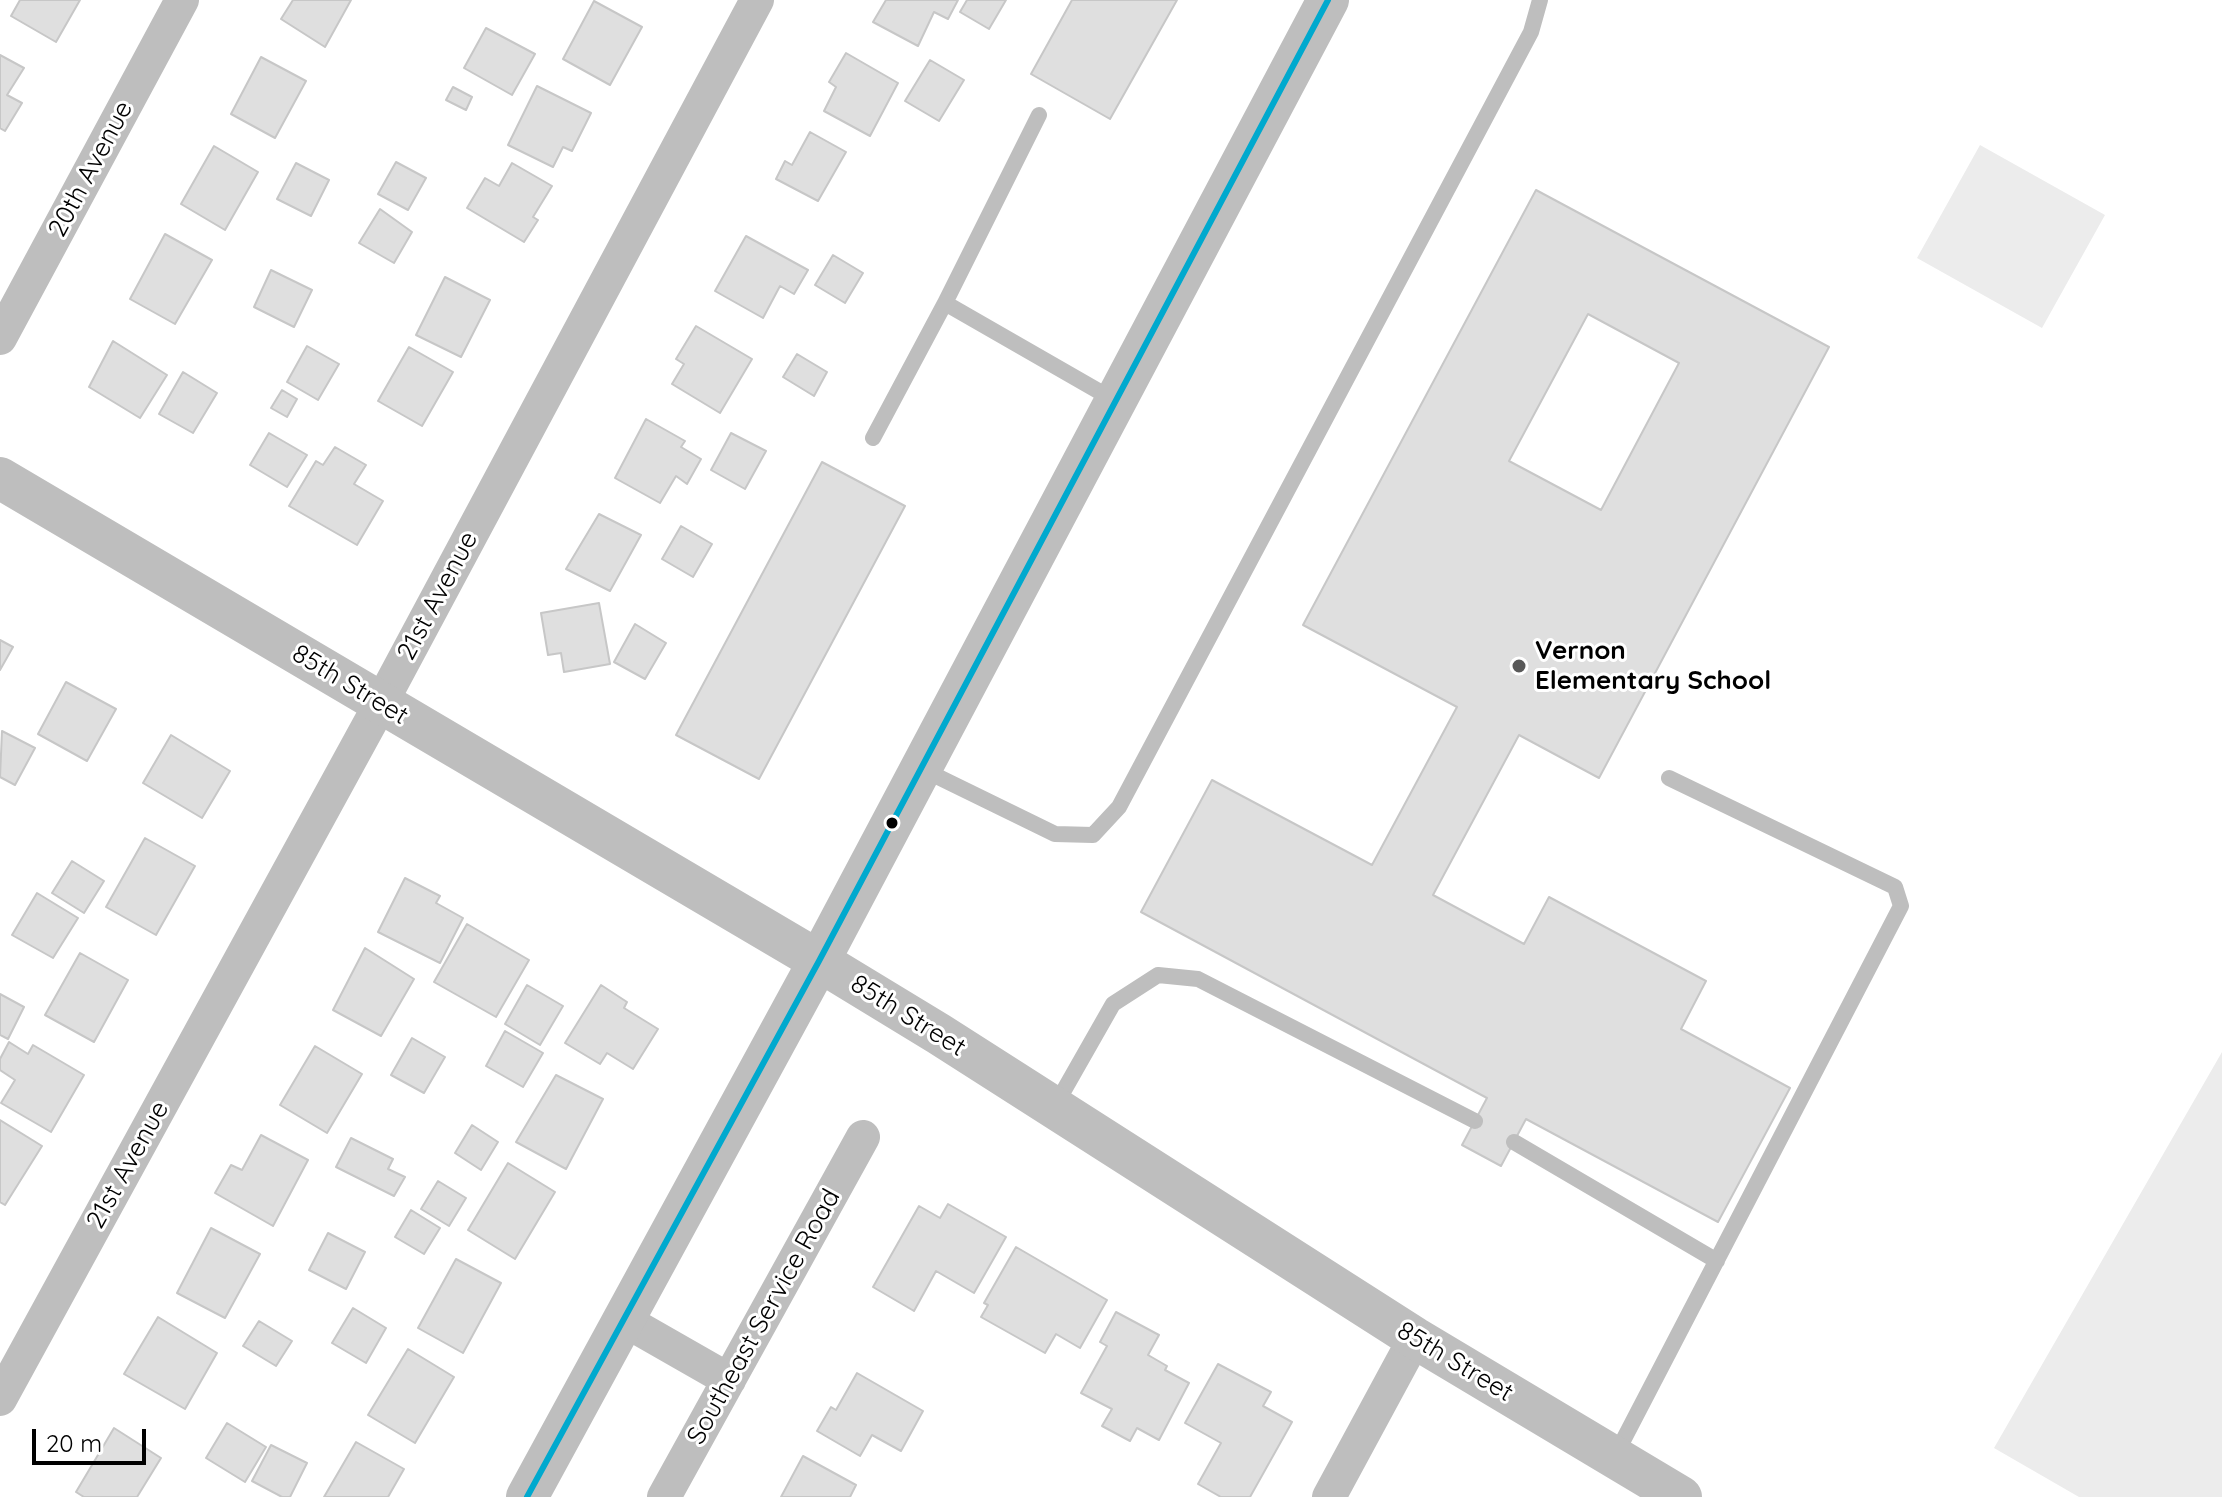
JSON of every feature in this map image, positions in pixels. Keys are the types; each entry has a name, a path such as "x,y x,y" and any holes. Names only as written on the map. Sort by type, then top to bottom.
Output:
{"street":[{"name":"20th Avenue","path":"0,338 182,0"},
{"name":"21st Avenue","path":"0,1399 381,703 757,0"},
{"path":"527,1497 819,961 1328,0"},
{"name":"85th Street","path":"0,478 819,961 1415,1338 1681,1497"},
{"name":"Southeast Service Road","path":"664,1497 863,1137"},
{"path":"624,1320 729,1380"},
{"path":"1329,1497 1415,1338"}],"lane":[{"path":"921,768 1055,834 1093,835 1119,807 1531,32 1540,0"},
{"path":"873,438 1039,115"},
{"path":"945,303 1115,401"},
{"path":"1614,1457 1901,906 1895,887 1669,778"},
{"path":"1054,1107 1113,1004 1158,975 1198,979 1475,1121"},
{"path":"1514,1142 1717,1261"}],"shaded area":[{"path":"1980,145 2105,215 2042,328 1917,258"},
{"path":"2222,1052 2222,1497 2079,1497 1994,1448"}],"building":[{"path":"20,0 80,0 56,42 11,16"},
{"path":"293,0 351,0 325,47 281,19"},
{"path":"886,0 958,0 948,19 934,12 918,46 873,22"},
{"path":"967,0 1006,0 989,29 960,12"},
{"path":"1072,0 1177,0 1110,119 1031,74"},
{"path":"594,1 642,27 610,85 563,59"},
{"path":"486,28 535,54 512,95 464,68"},
{"path":"846,53 898,83 870,136 824,111 836,87 829,82"},
{"path":"0,55 24,68 7,95 22,103 5,131 0,128"},
{"path":"261,57 306,81 275,138 231,114"},
{"path":"930,60 964,80 939,121 905,101"},
{"path":"537,86 591,113 572,151 563,147 553,167 508,145"},
{"path":"453,87 472,97 466,110 446,100"},
{"path":"810,132 846,152 818,201 776,179 785,161 792,165"},
{"path":"214,146 258,172 225,230 181,204"},
{"path":"396,162 426,178 408,210 378,194"},
{"path":"296,163 329,180 311,216 277,199"},
{"path":"512,163 552,186 533,217 538,220 524,242 467,208 485,178 499,186"},
{"name":"Vernon Elementary School","path":"1536,190 1829,347 1599,778 1519,735 1433,895 1524,944 1549,897 1706,981 1681,1029 1790,1088 1718,1222 1526,1119 1501,1166 1462,1145 1487,1098 1141,912 1212,780 1372,865 1457,707 1303,625","holes":["1588,314 1679,363 1601,510 1509,461"]},
{"path":"380,209 412,232 394,263 359,243"},
{"path":"165,234 212,260 175,324 130,299"},
{"path":"746,236 808,270 794,294 780,286 763,318 715,291"},
{"path":"833,255 863,273 845,303 815,285"},
{"path":"271,270 312,290 294,327 254,307"},
{"path":"445,277 490,300 461,357 416,335"},
{"path":"696,326 752,359 720,413 672,384 684,364 676,359"},
{"path":"113,341 167,375 140,418 89,387"},
{"path":"307,346 339,364 318,400 287,382"},
{"path":"409,347 453,372 422,426 378,401"},
{"path":"797,354 827,372 814,396 783,377"},
{"path":"183,372 217,393 193,433 159,414"},
{"path":"282,390 297,399 287,417 271,408"},
{"path":"646,419 685,441 681,447 701,459 687,484 676,476 660,503 615,478"},
{"path":"269,433 307,455 287,487 250,465"},
{"path":"731,433 766,451 745,489 711,470"},
{"path":"335,447 366,465 354,484 383,501 357,545 289,506 316,461 323,465"},
{"path":"822,462 905,506 759,779 676,735"},
{"path":"599,514 641,535 610,591 566,569"},
{"path":"681,526 712,544 693,577 662,559"},
{"path":"599,603 610,664 564,672 561,653 548,655 541,613"},
{"path":"635,624 666,643 645,679 614,662"},
{"path":"0,640 13,647 0,670"},
{"path":"66,682 116,709 87,761 38,734"},
{"path":"2,731 35,748 15,785 0,777"},
{"path":"171,735 230,771 202,818 143,783"},
{"path":"145,838 195,866 156,935 106,907"},
{"path":"72,861 104,881 84,913 52,893"},
{"path":"405,878 440,896 436,903 463,918 440,963 378,932"},
{"path":"37,893 78,918 53,958 12,935"},
{"path":"467,924 529,960 496,1017 434,982"},
{"path":"365,948 414,979 381,1036 333,1010"},
{"path":"80,953 128,980 94,1042 45,1015"},
{"path":"527,985 563,1006 540,1045 505,1024"},
{"path":"601,985 627,1002 624,1008 658,1029 633,1069 607,1053 600,1064 565,1043"},
{"path":"0,994 24,1007 8,1039 0,1035"},
{"path":"505,1031 543,1053 523,1087 486,1066"},
{"path":"412,1038 445,1057 424,1093 391,1075"},
{"path":"9,1042 28,1054 33,1045 84,1075 51,1132 1,1103 15,1080 0,1070 0,1059"},
{"path":"315,1046 362,1074 327,1133 280,1105"},
{"path":"556,1075 603,1099 566,1169 516,1142"},
{"path":"0,1120 42,1146 5,1205 0,1202"},
{"path":"472,1125 498,1142 481,1170 455,1153"},
{"path":"261,1135 308,1160 273,1226 215,1193 231,1165 242,1170"},
{"path":"351,1138 393,1159 388,1169 405,1177 394,1196 336,1167"},
{"path":"508,1163 555,1192 515,1259 468,1230"},
{"path":"438,1181 466,1198 449,1226 421,1209"},
{"path":"948,1204 1006,1237 974,1293 936,1271 914,1311 873,1287 919,1206 940,1218"},
{"path":"411,1210 440,1228 424,1254 395,1237"},
{"path":"211,1228 260,1254 225,1318 177,1293"},
{"path":"328,1233 365,1252 346,1289 309,1270"},
{"path":"1016,1247 1107,1300 1080,1348 1056,1334 1045,1353 981,1317 988,1305 984,1303"},
{"path":"456,1259 501,1283 463,1353 418,1328"},
{"path":"353,1308 386,1328 366,1363 332,1343"},
{"path":"1116,1312 1159,1335 1148,1355 1167,1366 1165,1370 1189,1383 1159,1440 1137,1428 1130,1441 1102,1426 1112,1409 1081,1393 1107,1346 1100,1342"},
{"path":"158,1317 217,1353 185,1409 124,1374"},
{"path":"259,1321 292,1341 276,1366 243,1346"},
{"path":"408,1349 454,1377 415,1443 368,1415"},
{"path":"1218,1364 1271,1392 1263,1406 1292,1422 1250,1497 1221,1497 1198,1484 1221,1443 1185,1423"},
{"path":"857,1373 923,1411 901,1451 872,1435 860,1456 817,1431 831,1407 836,1410"},
{"path":"227,1423 266,1447 245,1482 206,1458"},
{"path":"114,1428 161,1458 137,1497 84,1497 76,1492"},
{"path":"356,1442 404,1469 388,1497 324,1497"},
{"path":"271,1445 307,1463 290,1497 282,1497 252,1481"},
{"path":"803,1456 856,1485 850,1497 781,1497"}],"transit line":[{"path":"527,1497 819,961 1328,0"}],"place":[{"name":"Vernon Elementary School","path":"1519,666"}]}
